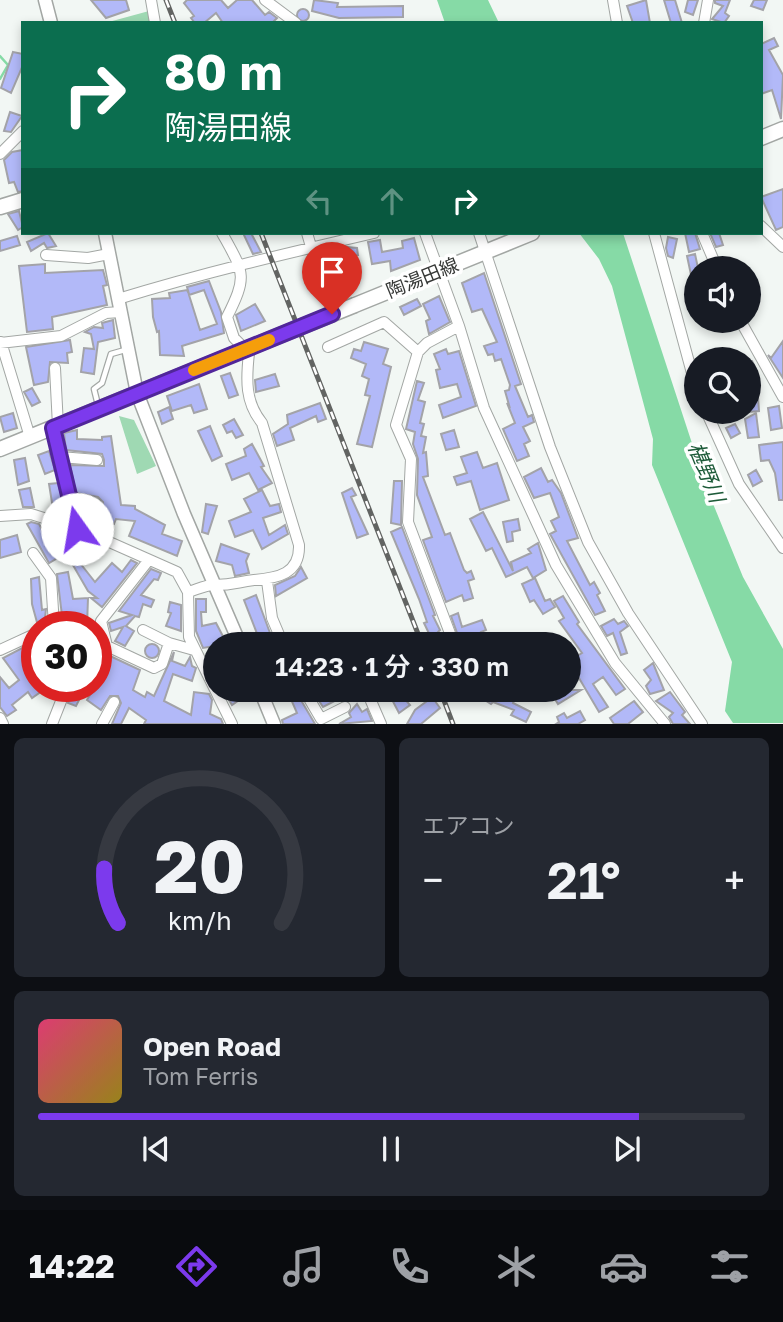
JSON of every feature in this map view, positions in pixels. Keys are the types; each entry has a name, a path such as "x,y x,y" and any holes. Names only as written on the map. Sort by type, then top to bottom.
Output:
{"main road":[{"path":"763,137 783,129"},
{"path":"0,207 21,201"},
{"name":"陶湯田線","path":"0,449 527,235"}],"street":[{"path":"45,0 50,21"},
{"path":"151,0 155,21"},
{"path":"265,0 293,21"},
{"path":"612,0 617,21"},
{"path":"704,21 708,0"},
{"path":"0,154 21,133"},
{"path":"763,228 783,247"},
{"path":"105,235 137,393 235,632"},
{"path":"188,592 215,584 225,587 253,580 267,581 296,565 299,545 262,423 251,409 246,380 249,353 234,338 227,317 242,286 240,265 223,235"},
{"path":"308,235 312,250"},
{"path":"426,235 496,438 556,565 615,663 666,723"},
{"path":"480,235 490,250 550,447 588,542 628,612 702,723"},
{"path":"655,235 685,347"},
{"path":"703,235 712,256"},
{"path":"30,437 0,342 61,336 119,305 208,271 312,250 352,236"},
{"path":"46,255 88,258 109,254"},
{"path":"328,347 384,322 418,352"},
{"path":"449,632 408,522 411,459 396,425 418,352 427,343 459,326"},
{"path":"747,333 783,397"},
{"path":"55,368 55,427 77,529"},
{"path":"712,424 739,484 783,548"},
{"path":"60,457 97,460"},
{"path":"70,499 96,504"},
{"path":"0,516 31,514 77,529 177,572 188,592 189,637 232,723"},
{"path":"33,552 51,578 53,611"},
{"path":"148,561 101,621 107,646 154,668 162,664 169,643"},
{"path":"267,581 272,618 278,632"},
{"path":"143,629 169,643 194,650"},
{"path":"0,650 21,640"},
{"path":"52,723 61,702"},
{"path":"102,723 114,702"},
{"path":"265,702 274,723"},
{"path":"311,702 321,719 345,706"},
{"path":"371,702 381,723"},
{"path":"0,718 3,723"}],"lane":[{"path":"99,409 94,389 102,383 111,354 128,349"}],"shaded area":[{"path":"437,0 488,0 498,21 444,21"},
{"path":"149,11 150,21 112,21"},
{"path":"581,235 624,235 707,489 743,577 783,649 783,723 733,723 725,711 732,662 652,465 653,439 612,286 599,259"},
{"path":"119,416 134,420 156,466 137,474"}],"building":[{"path":"91,0 126,0 129,10 106,18"},
{"path":"187,0 221,0 228,8 237,0 252,0 265,15 269,12 277,18 274,21 222,21 216,13 206,21 193,21 191,18 194,16 184,3"},
{"path":"314,0 338,3 337,7 403,6 403,17 339,18 312,11"},
{"path":"646,0 650,21 632,21 627,6"},
{"path":"664,0 675,0 681,21 670,21"},
{"path":"688,0 698,0 693,15 685,12"},
{"path":"715,0 730,0 725,13 729,16 725,21 712,19 723,6 715,3"},
{"path":"754,0 767,0 763,10 751,6"},
{"path":"303,9 309,15 303,21 297,15"},
{"path":"774,38 778,46 769,50 783,75 781,119 772,90 763,93 763,43"},
{"path":"13,52 21,54 21,70 11,93 1,88"},
{"path":"10,112 21,116 11,132 4,131"},
{"path":"21,150 21,191 18,192 14,182 9,183 4,160 12,152"},
{"path":"783,189 783,227 776,230 763,196"},
{"path":"19,211 21,228 18,230 8,214"},
{"path":"49,235 56,246 47,248 44,243 31,251 27,242"},
{"path":"244,235 252,235 261,252 253,254"},
{"path":"685,235 696,235 700,249 689,252"},
{"path":"711,235 720,235 723,245 716,247"},
{"path":"17,236 20,245 0,251 0,241"},
{"path":"668,237 677,239 673,258 668,256 666,248"},
{"path":"414,238 420,260 391,271 390,261 372,264 368,242 380,240 382,252 403,248 402,241"},
{"path":"347,247 357,248 358,255 346,256 344,267 326,264 332,277 324,280 317,263 333,256 333,251"},
{"path":"45,264 45,273 103,270 107,285 103,286 107,305 52,317 53,329 27,332 19,266"},
{"path":"484,273 521,384 515,386 528,417 532,415 534,422 523,427 530,441 524,444 529,456 517,461 503,429 515,423 505,391 509,390 510,385 501,359 495,361 493,354 488,355 484,346 497,342 482,309 472,312 462,283"},
{"path":"209,281 221,312 224,333 182,346 184,356 160,355 159,331 157,332 153,317 152,299 170,298 169,293 187,290 189,294 187,287","holes":["204,290 217,324 200,330 189,295"]},
{"path":"439,296 450,322 429,334 426,321 430,319 423,304"},
{"path":"417,299 421,306 404,315 400,307"},
{"path":"255,304 265,321 241,331 236,315"},
{"path":"113,320 115,338 98,342 94,374 81,372 84,348 94,349 91,334 85,332 94,327 103,328 102,323"},
{"path":"70,340 72,352 67,353 68,363 50,362 48,382 34,385 26,347"},
{"path":"783,341 783,378 768,355 771,358"},
{"path":"364,342 388,349 383,364 391,367 372,447 357,444 370,396 365,395 369,379 362,376 366,364 351,358 354,349 361,351"},
{"path":"446,349 448,354 459,351 476,406 443,418 439,405 461,397 457,384 440,388 436,370 440,369 434,354"},
{"path":"230,373 238,395 229,398 221,376"},
{"path":"275,374 279,386 256,392 255,380"},
{"path":"417,381 424,383 418,400 425,402 420,423 424,424 421,436 426,437 423,453 426,452 428,476 423,477 445,535 450,533 464,570 467,573 471,571 474,579 468,581 473,598 464,601 462,595 446,602 423,540 432,537 417,495 418,459 413,444 415,432 406,429"},
{"path":"199,384 207,409 194,413 191,405 172,411 167,396"},
{"path":"32,388 40,402 32,406 24,392"},
{"path":"320,403 326,419 318,422 316,416 290,428 294,440 277,446 273,434 288,424 287,415"},
{"path":"779,406 782,428 771,430 768,408"},
{"path":"169,407 173,419 162,424 158,412"},
{"path":"13,413 17,428 4,432 0,417"},
{"path":"234,419 243,435 236,438 232,431 227,433 223,425"},
{"path":"735,424 740,433 731,438 726,428"},
{"path":"746,424 757,424 759,437 748,438"},
{"path":"210,426 222,456 212,461 198,431"},
{"path":"77,430 77,439 102,440 102,437 111,436 121,505 135,506 135,509 165,525 162,534 182,541 177,556 129,536 135,521 116,519 114,524 83,521 82,518 102,509 103,502 98,497 76,493 70,465 104,466 104,460 102,454 66,450 64,433"},
{"path":"454,430 459,447 446,450 441,434"},
{"path":"783,442 783,500 779,500 775,473 769,460 761,461 759,445"},
{"path":"252,444 264,466 261,467 272,483 258,490 249,473 232,480 226,464 246,456 244,449"},
{"path":"49,451 55,470 45,474 38,455"},
{"path":"477,452 483,468 497,463 509,500 480,510 471,481 457,485 454,477 467,473 461,457"},
{"path":"25,458 29,481 18,485 14,460"},
{"path":"541,468 548,482 552,480 561,493 578,538 567,541 590,585 594,582 600,593 597,595 605,611 595,615 550,534 556,531 551,521 559,517 550,493 534,498 524,477"},
{"path":"756,470 762,481 753,486 748,475"},
{"path":"394,481 402,481 401,525 391,523"},
{"path":"58,483 66,514 50,512 55,509 49,484"},
{"path":"30,488 34,507 23,507 19,490"},
{"path":"352,488 356,495 351,497 368,534 357,538 342,493"},
{"path":"262,490 270,506 279,504 281,512 263,518 269,535 285,525 288,534 262,549 253,530 235,537 229,521 251,512 244,499"},
{"path":"206,504 217,506 208,534 202,532"},
{"path":"483,512 513,571 511,562 531,553 528,549 538,543 546,570 533,578 527,567 506,577 492,548 486,551 470,519"},
{"path":"518,519 520,530 512,532 513,541 507,542 503,522"},
{"path":"27,524 39,524 53,550 68,542 70,546 82,539 90,542 94,547 76,558 95,582 112,563 122,572 131,560 137,563 102,607 91,598 97,598 88,591 66,553 49,563"},
{"path":"402,527 435,615 433,616 440,630 438,632 428,632 424,623 427,622 419,599 391,532"},
{"path":"17,535 21,552 0,558 0,540"},
{"path":"221,544 249,554 246,561 249,573 235,576 232,565 216,561"},
{"path":"301,567 307,578 276,596 275,585 295,576"},
{"path":"151,569 161,573 158,580 154,579 141,595 154,600 151,607 143,604 139,617 135,616 126,626 134,631 125,646 115,641 123,627 112,631 112,622 132,615 119,611"},
{"path":"68,572 73,599 88,598 88,611 61,611 57,574"},
{"path":"39,577 42,610 46,611 34,611 31,579"},
{"path":"535,578 545,601 550,599 555,607 543,614 534,600 530,602 522,584"},
{"path":"256,595 270,632 256,632 244,600"},
{"path":"563,596 579,622 577,624 625,689 616,695 603,677 593,684 608,707 599,712 581,681 581,632 567,632 559,621 564,618 554,601"},
{"path":"196,599 206,599 206,612 201,612 202,626 216,623 221,632 203,632 203,648 196,631"},
{"path":"170,602 181,605 181,631 166,626 171,613 168,612"},
{"path":"458,613 462,627 482,620 486,630 457,632 451,616"},
{"path":"614,619 618,624 624,621 628,626 620,632 627,653 621,655 613,633 607,636 601,626"},
{"path":"152,644 157,646 157,656 152,658 147,656 145,651 147,646"},
{"path":"21,649 21,698 12,705 16,710 7,716 0,707 0,677 9,688 19,680 3,658"},
{"path":"174,652 172,661 185,666 190,657 192,666 196,668 192,681 173,674 164,701 191,715 194,692 203,693 203,702 212,702 210,714 221,719 223,724 144,724 146,720 129,708 121,724 112,724 121,703 118,696 112,696 112,657 140,670 133,690 145,697 147,692 154,696"},
{"path":"653,663 664,690 650,694 646,686 651,680 644,670"},
{"path":"670,692 685,712 682,715 690,724 673,724 669,717 673,713 656,701"},
{"path":"634,701 643,712 628,724 614,724 610,718"},
{"path":"90,702 106,702 101,710"},
{"path":"292,702 302,702 315,724 283,724 282,720 297,713"},
{"path":"320,702 333,702 323,707"},
{"path":"393,702 407,702 410,705 399,713"},
{"path":"426,702 436,702 440,708 421,724 407,724 415,710"},
{"path":"493,702 513,702 531,712 526,722 511,715 514,710"},
{"path":"357,704 362,712 367,709 372,721 339,724 351,717 349,713"},
{"path":"580,711 585,720 578,724 556,724 559,722 557,717 564,713 567,718"}],"waterway":[{"path":"0,56 8,65 0,79"}],"railway":[{"path":"166,0 174,21"},
{"path":"262,235 417,632"},
{"path":"445,702 453,724"}],"slow traffic":[{"path":"194,370 269,340"}],"route":[{"path":"77,529 53,428 332,314"}],"water label":[{"name":"椹野川","path":"707,472"}]}
